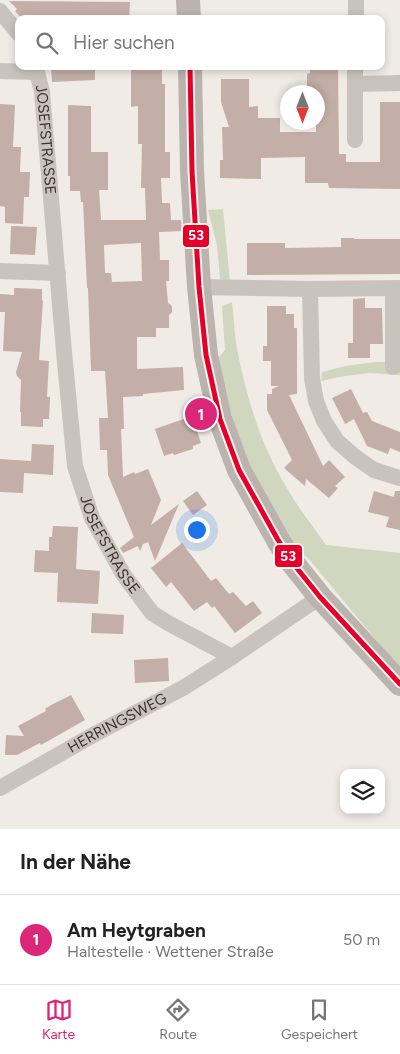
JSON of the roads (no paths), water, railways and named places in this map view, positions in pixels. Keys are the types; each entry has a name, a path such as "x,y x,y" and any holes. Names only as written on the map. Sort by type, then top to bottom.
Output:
{"street":[{"path":"188,0 189,15"},
{"path":"356,0 356,15"},
{"path":"0,11 15,29"},
{"path":"0,71 18,70"},
{"name":"JOSEFSTRASSE","path":"35,70 42,92 75,466 92,518 123,574 152,612 168,623 232,657"},
{"path":"190,70 192,171 199,287 206,354 220,419 239,470 292,562 320,597 400,684"},
{"path":"355,140 356,70"},
{"path":"355,84 400,83"},
{"path":"0,271 58,273"},
{"path":"199,287 397,288 393,367"},
{"path":"310,289 312,378 316,401 324,421 336,441 354,456 374,470 400,478"},
{"path":"232,657 320,597"},
{"name":"HERRINGSWEG","path":"0,788 95,734 183,688 232,657"}],"place":[{"name":"Am Heytgraben","path":"201,414"}]}
